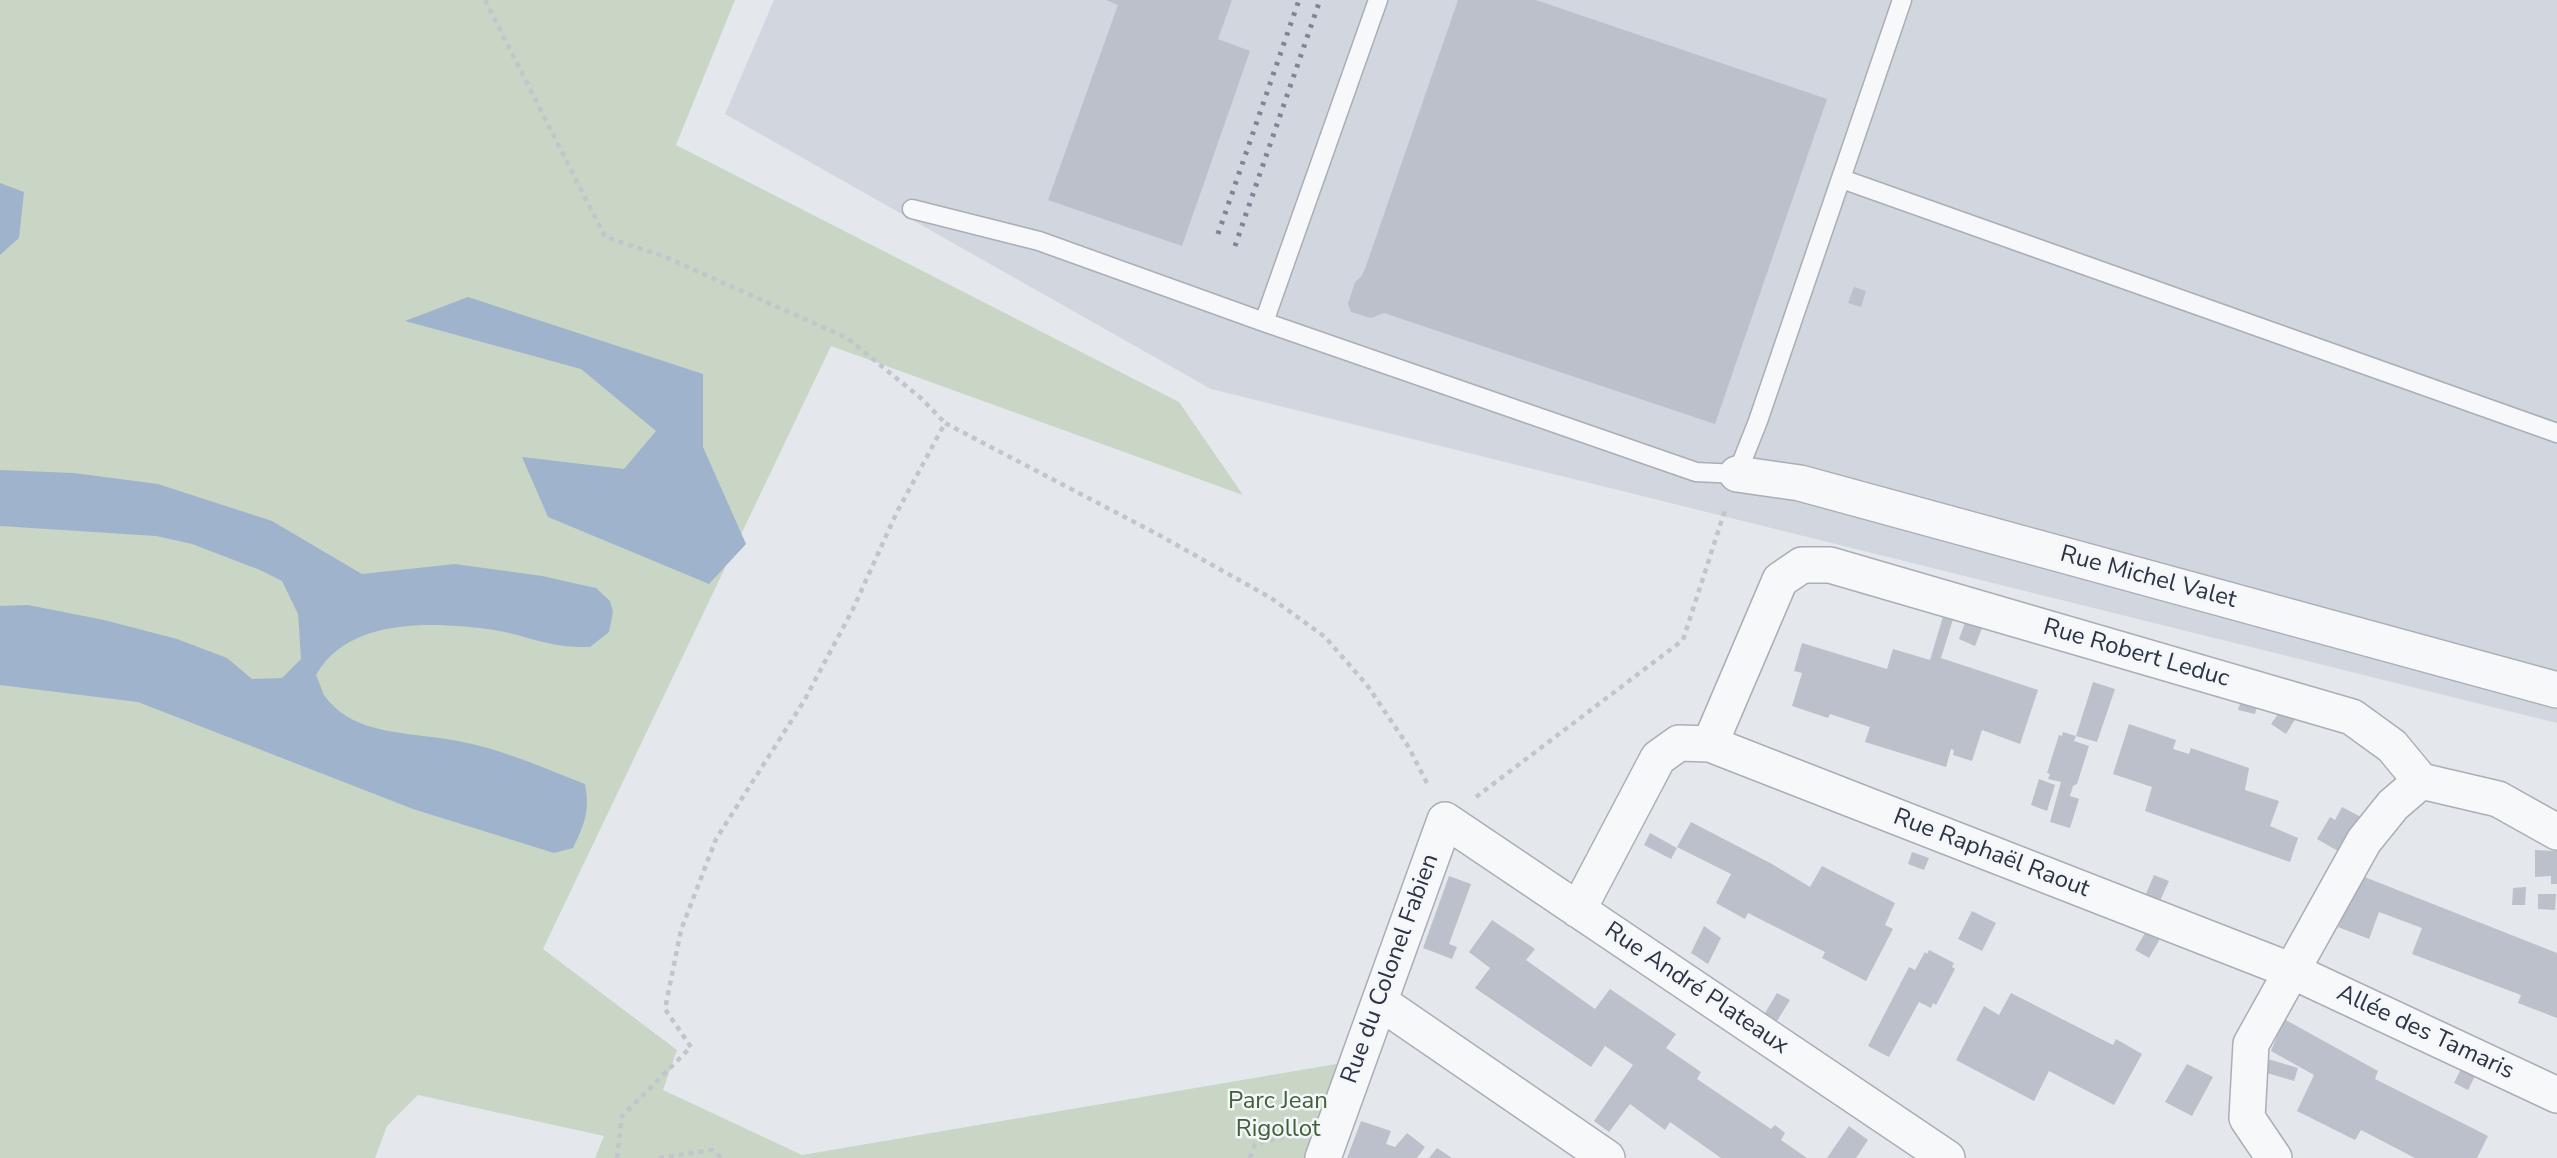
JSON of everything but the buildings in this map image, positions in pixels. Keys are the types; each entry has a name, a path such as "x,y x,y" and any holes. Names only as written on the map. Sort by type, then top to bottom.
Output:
{"street":[{"name":"Rue Michel Valet","path":"1737,474 1800,483 2557,690"},
{"name":"Rue Robert Leduc","path":"1710,744 1780,580 1801,565 1830,565 2351,718 2392,747 2421,780"},
{"name":"Rue Raphaël Raout","path":"1578,910 1658,758 1679,743 1710,744 2292,971"},
{"path":"2274,1158 2247,1118 2251,1044 2364,842 2393,804 2421,780 2498,799 2557,832"},
{"name":"Rue André Plateaux","path":"1445,820 1947,1158"},
{"name":"Rue du Colonel Fabien","path":"1323,1158 1445,820"},
{"name":"Allée des Tamaris","path":"2292,971 2557,1095"},
{"path":"1380,1002 1607,1158"}],"lane":[{"path":"1264,322 1378,0"},
{"path":"912,209 1039,241 1696,472 1737,474 1758,421 1902,0"},
{"path":"1842,179 2557,433"}],"path":[{"path":"485,0 605,237 663,256 847,338 922,399 945,424 1271,598 1325,637 1367,685 1408,746 1445,820 1683,640 1737,474"},
{"path":"617,1158 622,1116 691,1047 665,1009 681,930 716,839 804,701 853,609 896,514 945,424"},
{"path":"659,1158 712,1150 722,1158"}],"shaded area":[{"path":"774,0 2557,0 2557,723 1211,389 725,114"}],"green space":[{"name":"Parc Jean Rigollot","path":"0,0 735,0 676,145 1179,402 1243,495 831,346 543,949 677,1050 663,1090 802,1155 1342,1063 1308,1158 595,1158 604,1136 418,1095 387,1126 375,1158 0,1158"}],"water":[{"path":"0,183 24,192 19,238 0,255"},
{"path":"468,297 703,374 703,447 746,544 709,584 548,517 522,457 624,469 656,431 581,369 405,321"},
{"path":"0,470 74,473 158,484 272,521 362,574 455,564 542,576 596,588 610,601 613,612 609,632 590,647 562,646 502,631 471,627 396,627 350,642 331,656 316,675 324,695 336,709 368,726 491,749 585,784 585,817 573,848 554,853 413,809 138,702 0,685 0,606 28,605 104,620 177,639 227,658 252,679 282,678 301,659 298,614 282,581 192,544 156,536 0,526"}],"railway":[{"path":"1218,234 1299,0"},
{"path":"1235,246 1320,0"}]}
